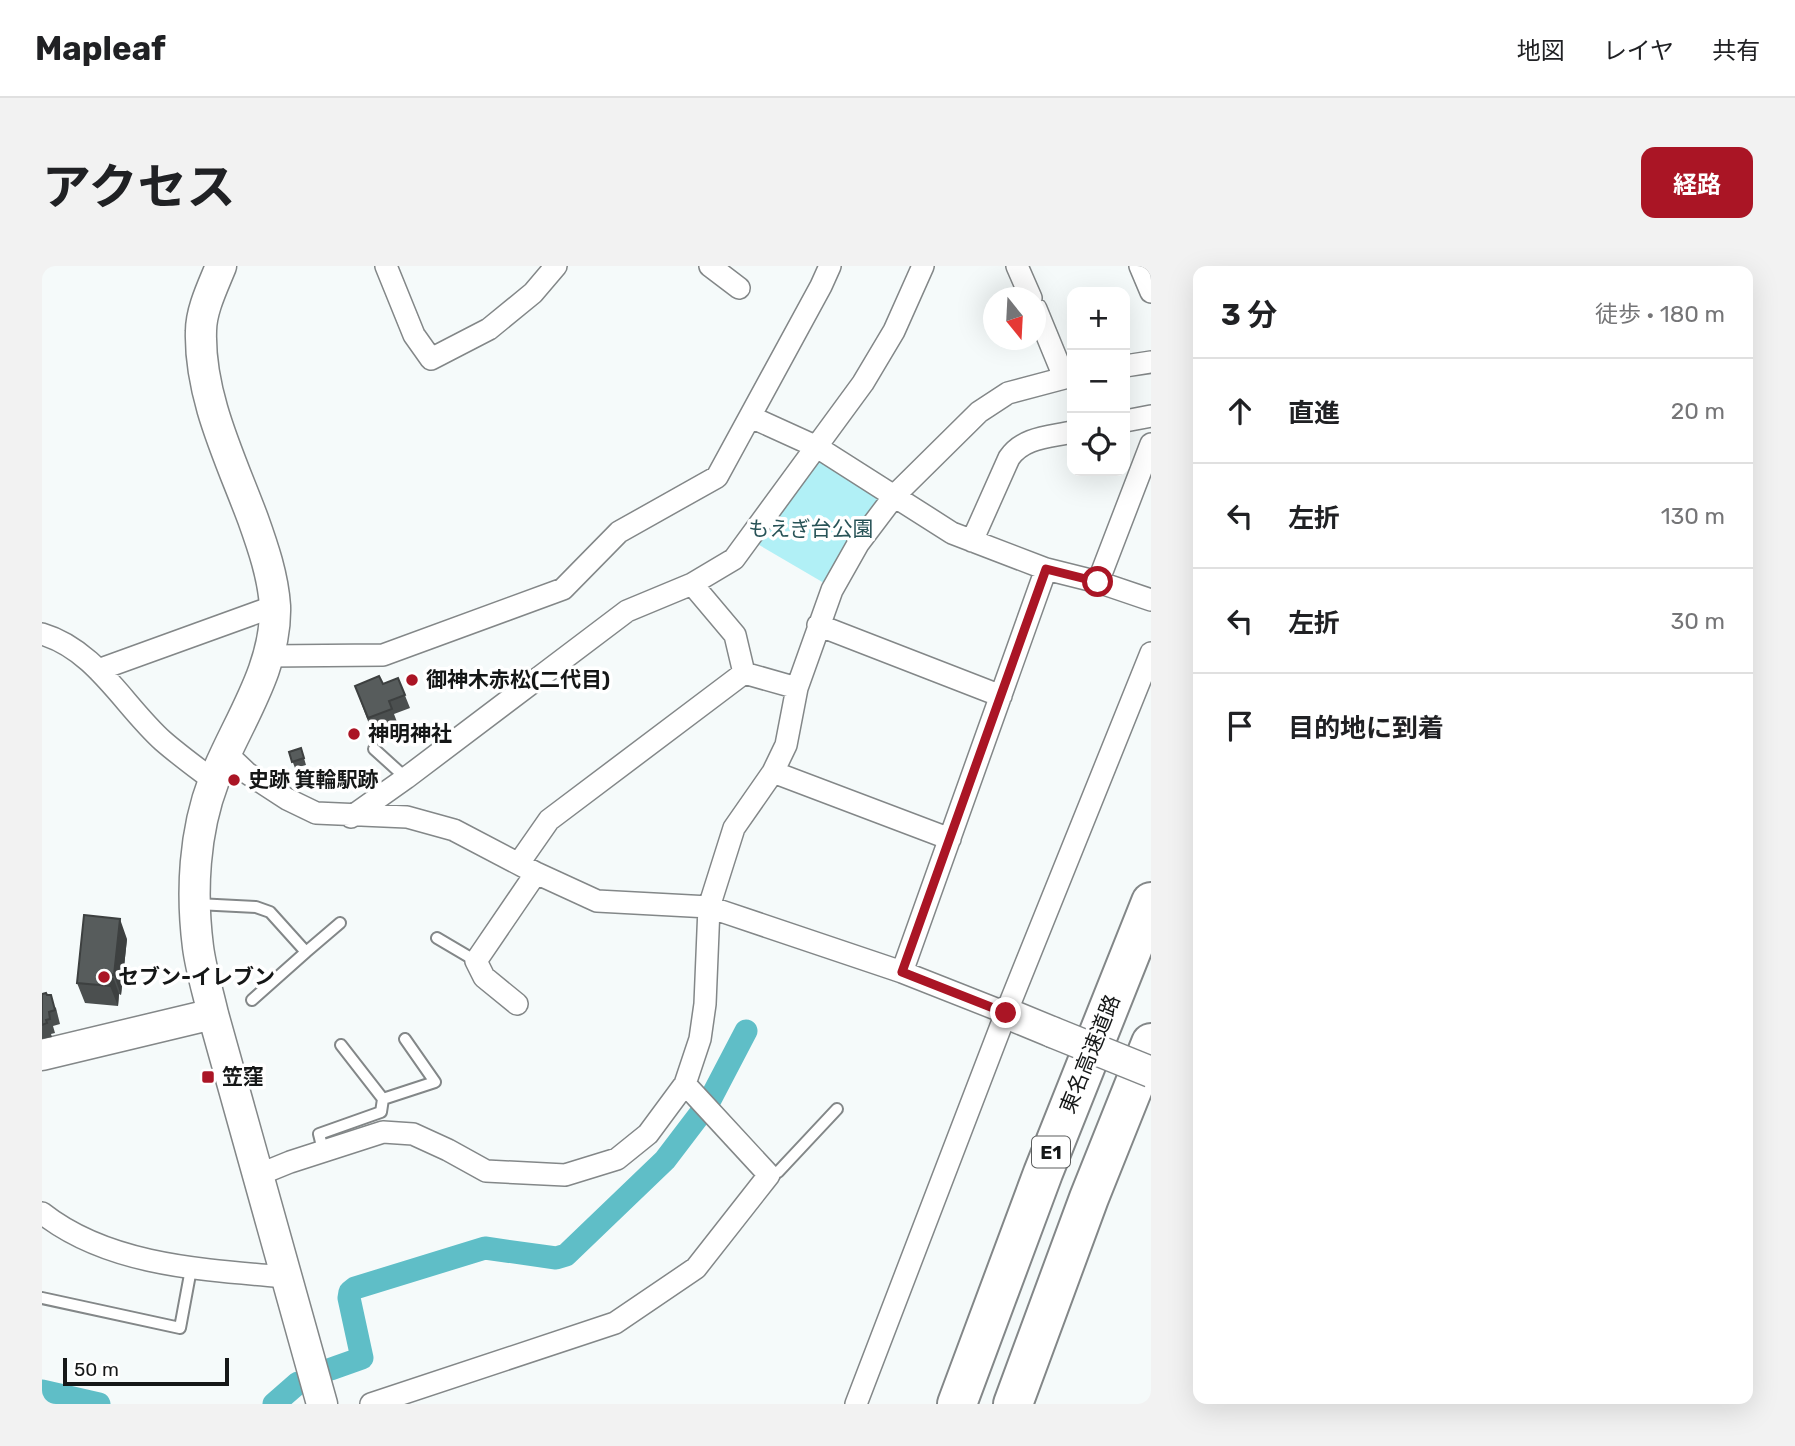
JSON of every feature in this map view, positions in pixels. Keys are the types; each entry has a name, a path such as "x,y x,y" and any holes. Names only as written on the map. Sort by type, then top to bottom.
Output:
{"highway":[{"name":"東名高速道路","path":"957,1404 1043,1173 1151,902"},
{"name":"E1","path":"1013,1404 1089,1198 1151,1043"}],"main road":[{"path":"221,266 200,329 202,364 215,416 266,555 275,606 274,630 268,656 258,685 214,782 202,823 194,904 198,949 213,1014 323,1404"},
{"path":"1006,1013 1151,1072"},
{"path":"42,1055 213,1014"}],"street":[{"path":"386,266 414,335 431,359 489,328 533,293 556,266"},
{"path":"710,266 739,288"},
{"path":"268,656 383,655 563,589 619,532 716,477 751,417 830,266"},
{"path":"351,817 627,611 692,584 734,559 863,383 894,331 923,266"},
{"path":"1017,266 1026,287"},
{"path":"1140,266 1151,292"},
{"path":"1046,331 1067,374"},
{"path":"1130,365 1151,362"},
{"path":"258,1175 323,1150 383,1132 413,1134 486,1171 565,1175 617,1158 648,1134 685,1083 700,1039 705,1004 709,907 734,828 773,772 786,745 797,688 832,590 858,544 895,495 979,412 1008,393 1067,376"},
{"path":"1130,420 1151,416"},
{"path":"751,417 817,447 952,533 1046,569 1098,582 1151,600"},
{"path":"972,541 1016,447 1067,433"},
{"path":"1098,582 1151,444"},
{"path":"902,972 1046,569"},
{"path":"692,584 735,635 744,673"},
{"path":"99,670 275,606"},
{"path":"818,625 1001,696"},
{"path":"42,634 57,638 73,647 99,670 162,740 214,782"},
{"path":"856,1404 1006,1013 1151,653"},
{"path":"744,673 797,688"},
{"path":"517,1004 484,977 476,961 550,820 744,673"},
{"path":"226,753 247,773 287,799 316,813 351,817 407,817 454,830 597,901 709,907 902,972 1006,1013"},
{"path":"773,772 950,839"},
{"path":"371,1404 615,1323 696,1268 769,1175 685,1083"},
{"path":"42,1213 80,1238 151,1260 191,1269 287,1277"}],"lane":[{"path":"374,749 406,778"},
{"path":"194,904 256,907 270,912 306,952"},
{"path":"252,1000 340,923"},
{"path":"437,938 476,961"},
{"path":"383,1099 435,1082 405,1039"},
{"path":"323,1150 319,1134 381,1112 383,1099 341,1045"},
{"path":"769,1175 778,1172 837,1108"},
{"path":"42,1298 180,1328 191,1269"}],"green space":[{"name":"もえぎ台公園","path":"824,461 874,491 878,501 824,583 754,542 807,468"}],"building":[{"path":"379,676 383,684 398,678 405,695 389,701 392,709 368,718 355,686"},
{"path":"301,748 304,758 292,762 289,752"},
{"path":"84,915 120,919 114,975 112,974 110,986 77,983"},
{"path":"42,994 51,995 55,1010 49,1012 50,1019 42,1025"}],"waterway":[{"path":"711,1098 746,1031"},
{"path":"331,1369 362,1358 349,1298 350,1292 355,1288 485,1248 556,1258 566,1255 665,1160 700,1114"},
{"path":"274,1404 298,1383"},
{"path":"42,1391 99,1404"}],"place":[{"name":"御神木赤松(二代目)","path":"412,680"},
{"name":"神明神社","path":"354,734"},
{"name":"史跡 箕輪駅跡","path":"234,780"},
{"name":"セブン-イレブン","path":"104,977"},
{"name":"笠窪","path":"208,1077"}],"route":[{"path":"1006,1013 902,972 1046,569 1098,582"}]}
